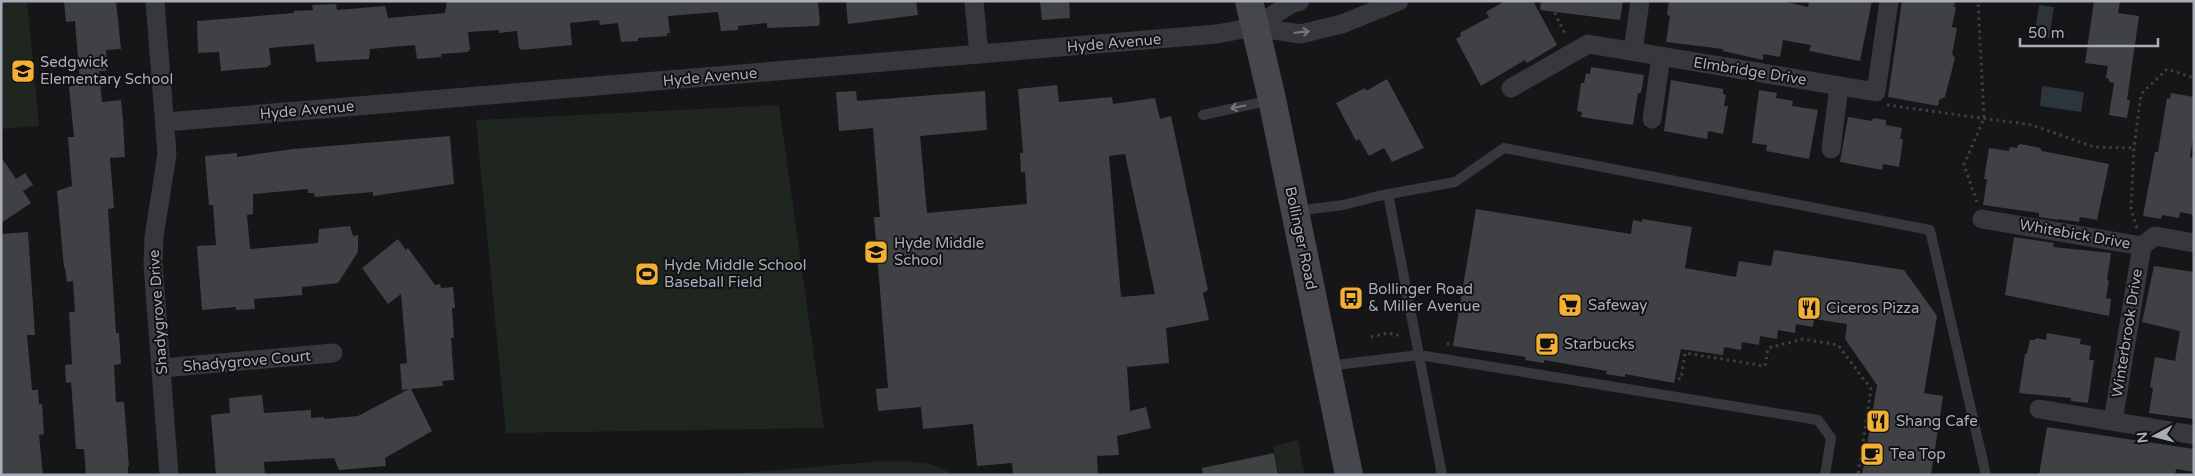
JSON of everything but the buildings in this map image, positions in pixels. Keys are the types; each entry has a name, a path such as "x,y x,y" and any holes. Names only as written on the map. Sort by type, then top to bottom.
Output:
{"main road":[{"name":"Bollinger Road","path":"1249,1 1272,99 1349,475"}],"street":[{"name":"Shadygrove Drive","path":"155,1 166,122 167,154 154,237 154,273 169,475"},
{"path":"974,1 979,54"},
{"name":"Hyde Avenue","path":"1254,28 1291,4 1300,1"},
{"name":"Hyde Avenue","path":"166,122 1217,34 1254,28 1300,34 1342,24 1399,1"},
{"path":"1633,51 1640,1"},
{"path":"1876,92 1889,1"},
{"name":"Elmbridge Drive","path":"1511,88 1588,44 1876,92"},
{"path":"1652,119 1661,57"},
{"path":"1831,149 1839,86"},
{"name":"Whitebick Drive","path":"1982,219 2142,246 2155,236 2194,243"},
{"name":"Winterbrook Drive","path":"2113,421 2142,246"},
{"name":"Shadygrove Court","path":"162,368 333,353"},
{"path":"2039,409 2194,435"}],"lane":[{"path":"1203,114 1272,99"},
{"path":"1295,211 1343,205 1388,194 1455,182 1504,148 1930,230 1986,475"},
{"path":"1388,194 1442,475"},
{"path":"1326,366 1418,355 1818,420 1831,438 1825,475"}],"path":[{"path":"1549,1 1574,52"},
{"path":"1978,1 1984,118 1964,165 1982,219"},
{"path":"2142,246 2132,209 2134,148 2141,94 2167,68 2194,78"},
{"path":"1876,92 1883,105 2032,125 2094,147 2134,148"},
{"path":"1371,337 1387,333 1403,337"},
{"path":"1447,344 1454,343 1681,379 1685,353 1765,366 1768,348 1803,340 1838,345 1871,389 1858,475"}],"shaded area":[{"name":"Sedgwick Elementary School","path":"1,1 27,1 39,126 1,129"},
{"path":"2039,5 2054,7 2049,38 2034,36"},
{"path":"2042,86 2084,92 2081,112 2040,106"},
{"name":"Hyde Middle School Baseball Field","path":"779,105 824,428 506,433 476,120"},
{"path":"1298,440 1305,475 1279,475 1273,446"},
{"path":"882,461 927,464 936,466 951,475 721,475"}],"place":[{"name":"Sedgwick Elementary School","path":"23,71"},
{"name":"Hyde Middle School","path":"876,252"},
{"name":"Hyde Middle School Baseball Field","path":"647,274"},
{"name":"Bollinger Road & Miller Avenue","path":"1351,298"},
{"name":"Safeway","path":"1570,305"},
{"name":"Ciceros Pizza","path":"1809,308"},
{"name":"Starbucks","path":"1547,344"},
{"name":"Shang Cafe","path":"1878,421"},
{"name":"Tea Top","path":"1872,454"}]}
